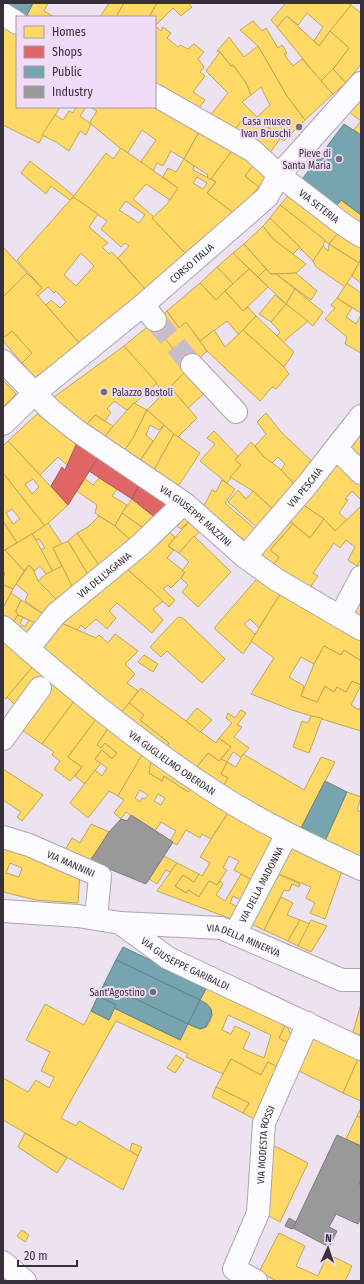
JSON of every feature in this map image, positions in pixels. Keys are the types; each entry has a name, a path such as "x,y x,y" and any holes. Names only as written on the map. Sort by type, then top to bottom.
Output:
{"street":[{"path":"3,14 16,22"},
{"name":"CORSO ITALIA","path":"3,424 35,393 149,313 267,197 279,175 361,82"},
{"name":"VIA SETERIA","path":"156,96 253,151 279,175 344,225 361,236"},
{"name":"VIA GIUSEPPE MAZZINI","path":"3,360 51,410 76,430 184,503 245,557 277,580 361,629"},
{"path":"192,365 236,412"},
{"name":"VIA PESCAIA","path":"245,557 361,416"},
{"path":"336,448 361,473"},
{"name":"VIA DELL'AGANIA","path":"28,649 56,614 139,546 184,503"},
{"path":"340,617 361,576"},
{"name":"VIA GUGLIELMO OBERDAN","path":"3,627 28,649 47,679 112,719 216,793 286,834 361,869"},
{"path":"3,739 47,679"},
{"name":"VIA DELLA MADONNA","path":"235,934 286,834"},
{"name":"VIA MANNINI","path":"3,837 29,845 100,876 96,918"},
{"name":"VIA GIUSEPPE GARIBALDI","path":"3,910 96,918 120,922 168,958 361,1049"},
{"name":"VIA DELLA MINERVA","path":"120,922 220,928 342,980 361,980"},
{"name":"VIA MODESTA ROSSI","path":"256,1281 234,1269 258,1213 264,1123 308,1024"},
{"path":"3,1262 25,1281"}],"building: Homes":[{"path":"33,3 48,3 44,11 52,16 26,16"},
{"path":"109,3 124,3 117,16 101,16"},
{"path":"124,3 157,3 150,16 117,16"},
{"path":"157,3 188,3 192,7 181,16 173,8 156,25 156,16 150,16"},
{"path":"286,3 348,3 351,5 319,46 314,41 323,27 307,13 298,25 287,16 277,27 271,20"},
{"path":"351,5 361,13 361,64 346,83 333,69 349,48 330,31"},
{"path":"287,16 319,46 330,31 349,48 333,69 321,81 277,27"},
{"path":"253,21 262,31 266,28 278,48 282,45 287,53 284,54 293,66 302,59 333,94 305,120 287,96 258,46 240,30"},
{"path":"3,26 16,34 16,108 59,108 39,143 3,125"},
{"path":"156,27 161,31 163,27 171,33 167,38 178,47 180,45 188,49 194,44 204,52 198,59 204,67 200,72 205,76 193,92 205,100 197,111 156,85"},
{"path":"229,37 244,57 258,46 287,96 305,120 284,141 257,117 270,105 261,87 251,95 246,83 233,65 231,66 220,52 217,51"},
{"path":"220,52 231,66 233,65 246,83 251,95 242,102 259,119 253,127 243,119 233,132 209,117 228,93 206,71"},
{"path":"333,69 346,83 333,94 321,81"},
{"path":"361,98 361,121 349,112"},
{"path":"76,108 85,108 80,116 91,124 86,135 80,131 69,151 42,135 55,115 63,120 69,111 73,113"},
{"path":"92,108 156,108 200,130 184,159 171,151 163,166 157,163 153,171 140,163 156,140 142,130 127,154 91,124 90,122 97,111"},
{"path":"243,119 253,127 259,119 280,139 269,154 233,132"},
{"path":"361,121 361,135 354,130"},
{"path":"200,130 234,148 211,179 207,178 208,175 184,159"},
{"path":"121,148 178,188 170,200 146,184 133,199 154,217 152,218 186,254 145,289 118,258 129,246 125,243 121,247 101,229 107,221 73,197 106,153 113,159","holes":["126,201 145,215 139,223 119,210"]},
{"path":"234,148 257,161 245,176 259,187 235,214 207,193 216,182 211,179"},
{"path":"184,159 194,166 193,170 216,182 207,193 235,214 186,254 152,218 167,204 178,188 163,177 168,168 176,172","holes":["197,177 207,183 203,189 193,183"]},
{"path":"30,161 74,196 70,200 51,186 46,194 21,173"},
{"path":"257,161 270,172 259,187 245,176"},
{"path":"288,196 340,231 329,244 280,205"},
{"path":"73,197 98,214 89,227 108,243 102,247 109,254 112,252 145,289 79,343 46,305 51,300 60,308 66,302 56,291 54,293 48,287 38,296 36,294 42,288 17,260","holes":["81,253 94,266 76,286 64,275"]},
{"path":"341,200 361,215 361,225 334,209"},
{"path":"280,205 325,240 323,246 313,261 270,218"},
{"path":"270,218 300,247 292,255 273,239 263,226"},
{"path":"263,226 273,239 306,264 296,273 271,274 244,244"},
{"path":"340,231 361,245 361,259 359,263 329,244"},
{"path":"244,244 266,269 258,277 233,253"},
{"path":"329,244 359,263 345,287 316,267 313,261 323,246 328,251"},
{"path":"3,247 27,273 3,297"},
{"path":"233,253 249,269 233,284 217,267"},
{"path":"361,259 361,283 352,276"},
{"path":"217,267 233,284 216,300 200,283"},
{"path":"249,269 268,287 243,311 225,291"},
{"path":"266,269 271,274 276,274 295,289 286,304 258,277"},
{"path":"27,273 42,288 36,294 79,343 35,378 22,363 32,353 12,331 3,338 3,297"},
{"path":"296,273 317,291 311,300 276,274"},
{"path":"200,283 216,300 225,291 243,311 248,307 256,316 239,335 227,321 200,341 186,322 179,328 167,311"},
{"path":"347,283 361,293 361,313 337,298"},
{"path":"295,289 323,312 313,326 286,304"},
{"path":"275,295 286,304 271,322 259,314"},
{"path":"337,298 352,308 346,317 356,324 361,315 361,353 345,344 347,337 325,319 335,308 331,305"},
{"path":"286,304 308,321 283,342 277,336 280,332 271,322"},
{"path":"167,311 179,328 186,322 207,351 189,368 152,323"},
{"path":"256,316 294,352 284,367 243,330"},
{"path":"152,323 189,368 164,393 124,346"},
{"path":"214,330 225,347 243,330 284,367 289,374 276,389 272,387 260,401 207,351 200,341"},
{"path":"12,331 32,353 22,363 3,341 3,338"},
{"name":"Palazzo Bostoli","path":"124,346 157,383 127,410 114,401 107,409 111,412 105,421 95,415 82,430 50,400"},
{"path":"189,368 207,391 188,408 170,387"},
{"path":"3,380 16,394 3,407"},
{"path":"170,387 197,418 177,438 147,410"},
{"path":"134,403 147,410 133,438 120,457 100,443"},
{"path":"147,410 164,425 159,430 150,425 146,435 153,441 136,467 120,457 133,438"},
{"path":"266,413 281,432 317,466 299,489 281,470 285,464 278,457 272,463 264,457 255,446 266,434 257,422"},
{"path":"37,414 76,444 67,465 58,457 40,475 8,441"},
{"path":"95,415 113,426 100,443 82,430"},
{"path":"164,425 174,434 150,477 136,467"},
{"path":"361,425 361,458 348,444"},
{"path":"214,431 238,456 235,460 241,465 227,483 200,461 215,444 207,438"},
{"path":"174,434 200,453 175,491 150,477"},
{"path":"8,441 68,505 45,526 3,473 3,446","holes":["33,479 39,487 32,494 25,484"]},
{"path":"251,442 264,457 279,468 299,489 277,513 253,491 230,477 241,465 235,460"},
{"path":"341,455 361,475 361,500 352,491 345,499 348,500 339,513 347,520 335,531 324,519 299,502"},
{"path":"3,473 45,526 17,543 3,521","holes":["12,509 20,519 13,524 6,513"]},
{"path":"84,478 93,485 99,478 117,489 112,496 127,505 115,526 95,513 97,505 77,491"},
{"path":"222,480 235,489 225,503 255,529 245,541 204,506 212,490 216,492"},
{"path":"238,490 246,499 253,491 277,513 261,531 228,502"},
{"path":"132,499 161,522 150,533 122,513"},
{"path":"299,502 324,519 310,538 285,517"},
{"path":"361,506 361,559 357,566 348,560 355,547 346,540 340,548 334,543 313,573 318,576 308,590 272,567 279,557 270,550 293,524 310,538 324,519 335,531"},
{"path":"182,510 192,518 181,529 171,521"},
{"path":"122,513 150,533 136,545 115,526"},
{"path":"99,516 115,526 136,545 103,571 77,533 88,527"},
{"path":"285,517 293,524 270,550 279,557 272,567 256,554"},
{"path":"192,518 203,528 179,553 168,546"},
{"path":"3,521 17,543 3,551"},
{"path":"48,523 62,544 53,548 62,566 53,572 40,550 45,548 39,539 36,540 32,534"},
{"path":"167,530 175,537 168,546 174,550 167,558 185,572 171,588 168,585 163,589 175,600 169,607 126,568"},
{"path":"77,533 103,571 91,580 68,541"},
{"path":"32,534 53,572 46,574 40,566 34,571 29,565 24,571 5,550"},
{"path":"194,536 231,572 198,607 182,592 188,585 181,578 185,572 182,571 189,562 179,553"},
{"path":"68,541 91,580 74,590 53,548"},
{"path":"5,550 24,571 13,589 3,585 3,577 5,574 3,571 3,551"},
{"path":"29,565 34,571 38,581 60,603 48,617 25,601 28,594 16,584"},
{"path":"62,566 74,590 60,603 38,581 46,574"},
{"path":"126,568 163,601 153,609 163,620 152,633 117,603 109,611 116,618 107,629 96,619 85,629 81,625 77,630 59,622"},
{"path":"261,579 281,593 259,628 250,619 244,624 256,635 243,654 215,629 215,627 256,580"},
{"path":"3,585 13,589 3,608"},
{"path":"11,593 21,600 16,611 18,615 9,628 3,622 3,608"},
{"path":"281,593 361,639 361,661 344,650 341,655 324,646 314,664 301,657 289,677 304,686 301,696 317,702 325,686 334,692 337,687 346,692 352,681 361,685 351,705 359,710 361,706 361,731 292,710 251,694 274,658 251,641"},
{"path":"361,598 361,617 355,613"},
{"path":"21,600 48,617 41,626 18,615 16,611"},
{"path":"18,615 23,617 20,624 25,627 29,620 41,626 28,642 9,628"},
{"path":"178,617 183,618 225,659 202,683 167,651 161,657 150,647"},
{"path":"59,622 96,638 99,635 108,643 115,634 138,651 125,664 135,674 127,683 138,691 119,716 38,645"},
{"path":"3,637 35,664 6,699 3,696"},
{"path":"324,646 341,655 344,650 361,661 361,685 352,681 346,692 337,687 334,692 325,686 317,702 301,696 314,664"},
{"path":"144,655 158,664 153,672 138,662"},
{"path":"35,664 75,700 42,744 16,726 19,709 7,697"},
{"path":"141,688 216,743 219,738 231,747 219,761 208,753 193,772 166,748 169,743 140,720 144,715 129,703"},
{"path":"75,700 97,718 68,757 82,767 70,781 54,769 60,761 52,755 54,752 42,744"},
{"path":"129,703 144,715 140,720 169,743 166,748 119,716"},
{"path":"197,708 212,720 200,732 186,721"},
{"path":"241,710 246,713 237,725 242,727 234,737 249,748 241,757 233,752 227,762 221,759 231,747 219,738 232,723 226,718 228,713 235,718"},
{"path":"311,716 322,718 309,753 293,747 302,721 308,723"},
{"path":"97,718 109,727 97,745 101,748 105,743 117,753 112,759 102,750 95,759 101,763 85,784 75,776 82,767 68,757"},
{"path":"109,727 144,753 118,796 109,791 88,818 70,803 95,770 102,776 107,768 95,759 102,750 112,759 117,753 105,743 101,748 97,745"},
{"path":"143,753 152,757 149,773 162,781 164,776 188,792 192,785 229,811 211,839 202,834 200,838 186,830 177,845 170,841 176,831 161,822 155,831 126,812 121,819 114,813 124,800 118,796","holes":["140,790 148,795 145,799 142,798 140,802 135,798","158,794 165,798 161,805 154,801"]},
{"path":"208,753 219,761 221,759 227,762 221,774 228,778 221,790 193,772"},
{"path":"243,754 304,790 321,757 335,762 299,832 221,790 228,778 221,774 227,762 236,767"},
{"path":"152,757 192,785 188,792 164,776 162,781 149,773"},
{"path":"3,769 43,795 22,821 17,817 21,812 3,800"},
{"path":"347,792 361,797 357,810 361,812 361,860 324,843"},
{"path":"229,811 277,841 257,883 234,870 239,861 229,856 223,868 227,870 217,885 209,881 199,897 188,890 186,893 175,886 183,875 194,882 199,874 202,876 210,863 200,857"},
{"path":"91,824 109,832 90,861 64,852 72,838 80,843"},
{"path":"3,843 80,873 78,903 36,900 3,892","holes":["10,863 22,868 19,877 6,873"]},
{"path":"292,845 342,871 325,919 310,913 315,903 306,898 311,887 276,873"},
{"path":"164,856 177,863 170,872 166,870 157,884 149,879"},
{"path":"177,863 199,874 194,882 183,875 175,886 186,893 188,890 199,897 209,881 217,885 220,881 223,884 216,895 225,901 241,874 257,883 234,920 157,891","holes":["233,896 241,900 238,907 230,903"]},
{"path":"276,873 300,884 299,887 292,884 289,891 284,890 264,930 251,924"},
{"path":"281,897 293,903 287,915 300,920 288,941 264,930"},
{"path":"300,920 310,924 298,946 288,941"},
{"path":"311,920 327,926 311,952 298,946"},
{"path":"207,987 286,1024 279,1038 290,1044 279,1068 268,1062 261,1075 231,1059 223,1074 186,1057 188,1054 116,1021 61,1118 76,1126 79,1121 138,1156 123,1190 3,1120 3,1078 28,1092 36,1080 49,1088 54,1077 41,1071 50,1052 26,1040 45,1004 84,1025 91,1011 109,1020 114,1008 180,1040 188,1024 200,1029 206,1027 210,1022 212,1015 211,1009 200,1000","holes":["228,1015 271,1035 264,1058 243,1049 250,1033 235,1026 231,1034 222,1030"]},
{"path":"361,1004 361,1036 353,1032"},
{"path":"286,1024 293,1039 290,1044 279,1038"},
{"path":"313,1037 358,1059 343,1093 297,1070"},
{"path":"176,1055 184,1060 175,1073 167,1068"},
{"path":"231,1059 261,1075 268,1062 279,1068 256,1120 243,1113 249,1103 216,1087"},
{"path":"358,1059 361,1061 361,1101 343,1093"},
{"path":"216,1087 249,1103 243,1113 212,1097"},
{"path":"361,1108 361,1118 357,1116"},
{"path":"357,1116 361,1118 361,1146 346,1139"},
{"path":"25,1133 67,1158 57,1173 18,1147"},
{"path":"132,1143 142,1147 138,1156 130,1150"},
{"path":"275,1146 308,1163 280,1222 267,1215 270,1155"},
{"path":"22,1230 29,1235 25,1242 17,1236"},
{"path":"279,1233 305,1246 296,1266 318,1276 328,1254 352,1266 345,1281 277,1281 259,1272"}],"building: Shops":[{"path":"78,441 99,456 68,505 51,486 62,467 65,470"},
{"path":"99,456 141,482 132,499 89,471"},
{"path":"141,482 175,505 161,522 132,499"}],"building: Public":[{"path":"3,3 33,3 26,16 16,16 3,7"},
{"name":"Pieve di Santa Maria","path":"344,124 361,135 361,215 341,200 334,209 300,182"},
{"path":"325,781 347,792 324,843 299,832"},
{"path":"123,947 207,987 200,1000 116,960"},
{"path":"116,960 200,1000 188,1024 104,984"},
{"path":"104,984 188,1024 180,1040 114,1008 116,1005 98,996"},
{"path":"98,996 116,1005 109,1020 91,1011"},
{"path":"200,1000 207,1004 211,1009 212,1015 206,1027 200,1029 188,1024"}],"building: Industry":[{"path":"131,815 173,842 146,884 90,861 109,832 121,819 127,821"},
{"path":"337,1135 361,1146 361,1179 359,1184 361,1185 361,1217 358,1224 336,1214 329,1227 337,1231 329,1247 293,1228"},
{"path":"289,1218 296,1222 292,1229 285,1226"}],"tunnel":[{"path":"155,320 192,365"}],"place":[{"name":"Casa museo Ivan Bruschi","path":"299,127"},
{"name":"Pieve di Santa Maria","path":"339,159"},
{"name":"Palazzo Bostoli","path":"104,392"},
{"name":"Sant'Agostino","path":"153,992"}]}
